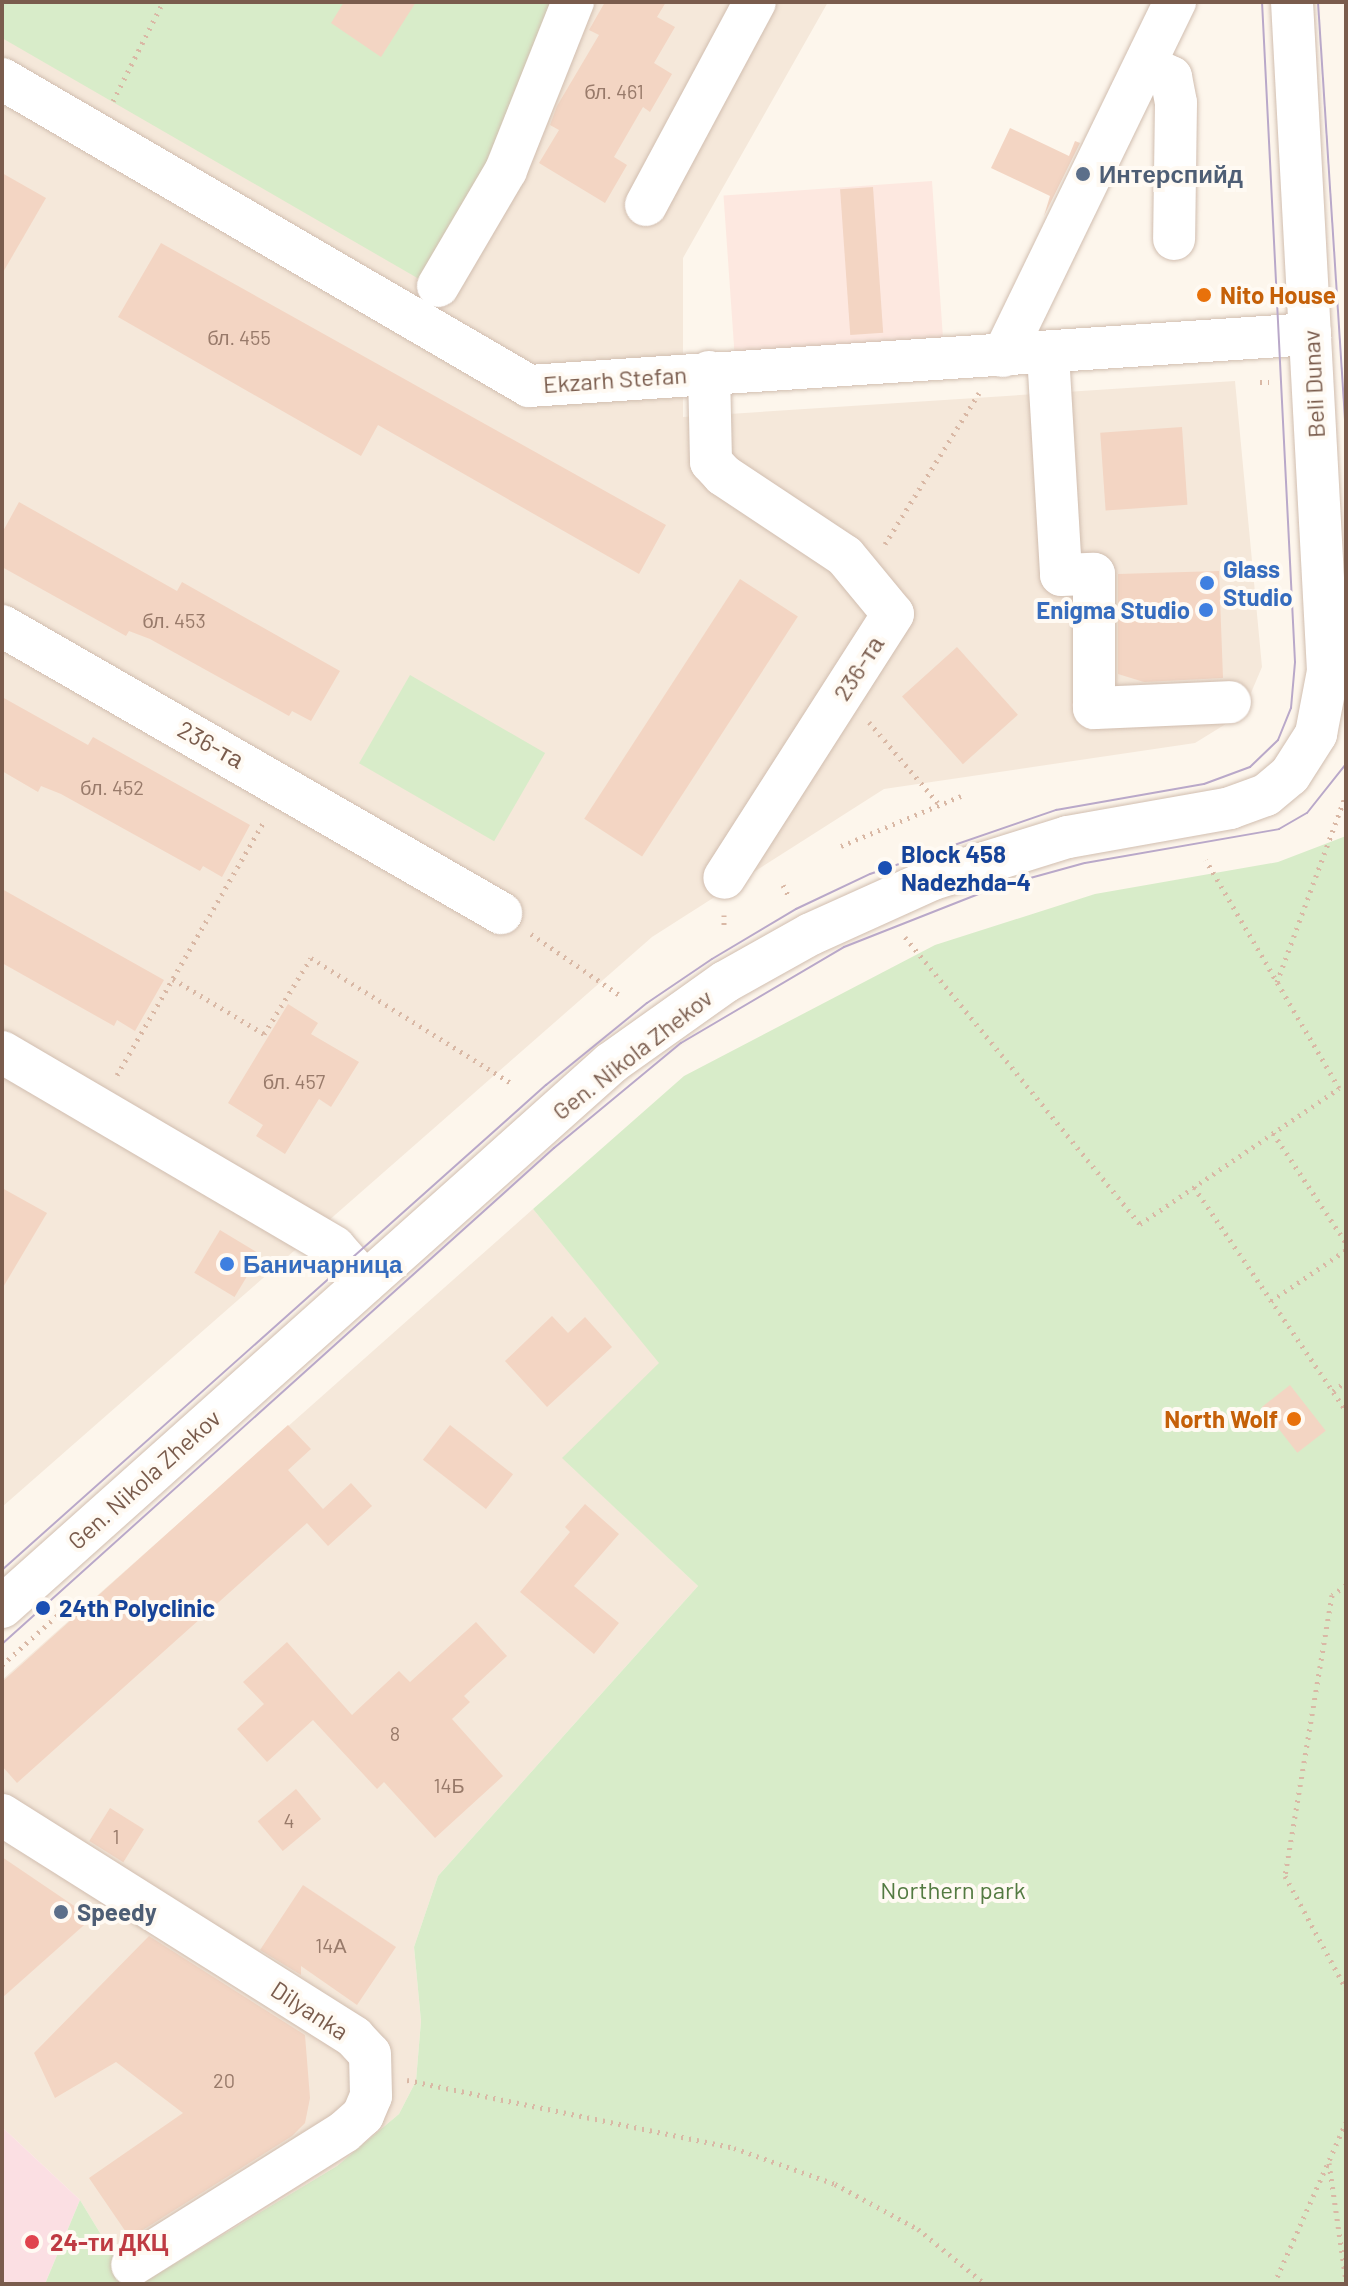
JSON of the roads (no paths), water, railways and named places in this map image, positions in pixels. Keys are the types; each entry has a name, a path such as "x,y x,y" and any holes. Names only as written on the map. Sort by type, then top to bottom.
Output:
{"street":[{"path":"438,286 506,170 573,2"},
{"path":"646,205 755,2"},
{"path":"1003,356 1175,2"},
{"name":"Beli Dunav","path":"1292,2 1310,334 1337,677"},
{"path":"1146,65 1171,77 1176,103 1174,239"},
{"name":"Ekzarh Stefan","path":"2,79 529,386 709,372 1048,354 1310,334"},
{"path":"1048,354 1061,575 1094,574 1094,708 1230,702"},
{"name":"236-та","path":"709,372 711,462 723,475 845,556 865,575 893,614 724,878"},
{"name":"236-та","path":"2,626 501,913"},
{"name":"Gen. Nikola Zhekov","path":"2,1607 611,1063 725,982 811,934 991,859 1068,837 1230,808 1266,795 1306,755 1337,677"},
{"path":"2,1052 334,1247 365,1282"},
{"name":"Dilyanka","path":"2,1815 354,2037 370,2054 374,2078 363,2115 344,2132 132,2265"}],"tram line":[{"path":"2,1570 546,1085 647,1003 712,959 796,909 870,874 1056,810 1204,784 1250,767 1278,740 1291,708 1295,662 1262,2"},
{"path":"1318,2 1346,434"},
{"path":"2,1644 554,1148 681,1043 844,947 994,888 1085,863 1279,829 1307,813 1346,764"}],"place":[{"name":"Интерспийд","path":"1083,174"},
{"name":"Nito House","path":"1204,295"},
{"name":"Glass Studio","path":"1207,583"},
{"name":"Enigma Studio","path":"1206,610"},
{"name":"Block 458 Nadezhda-4","path":"885,868"},
{"name":"Баничарница","path":"227,1264"},
{"name":"North Wolf","path":"1294,1419"},
{"name":"24th Polyclinic","path":"43,1608"},
{"name":"Speedy","path":"61,1912"},
{"name":"24-ти ДКЦ","path":"32,2242"}],"park label":[{"name":"Northern park","path":"953,1890"}]}
